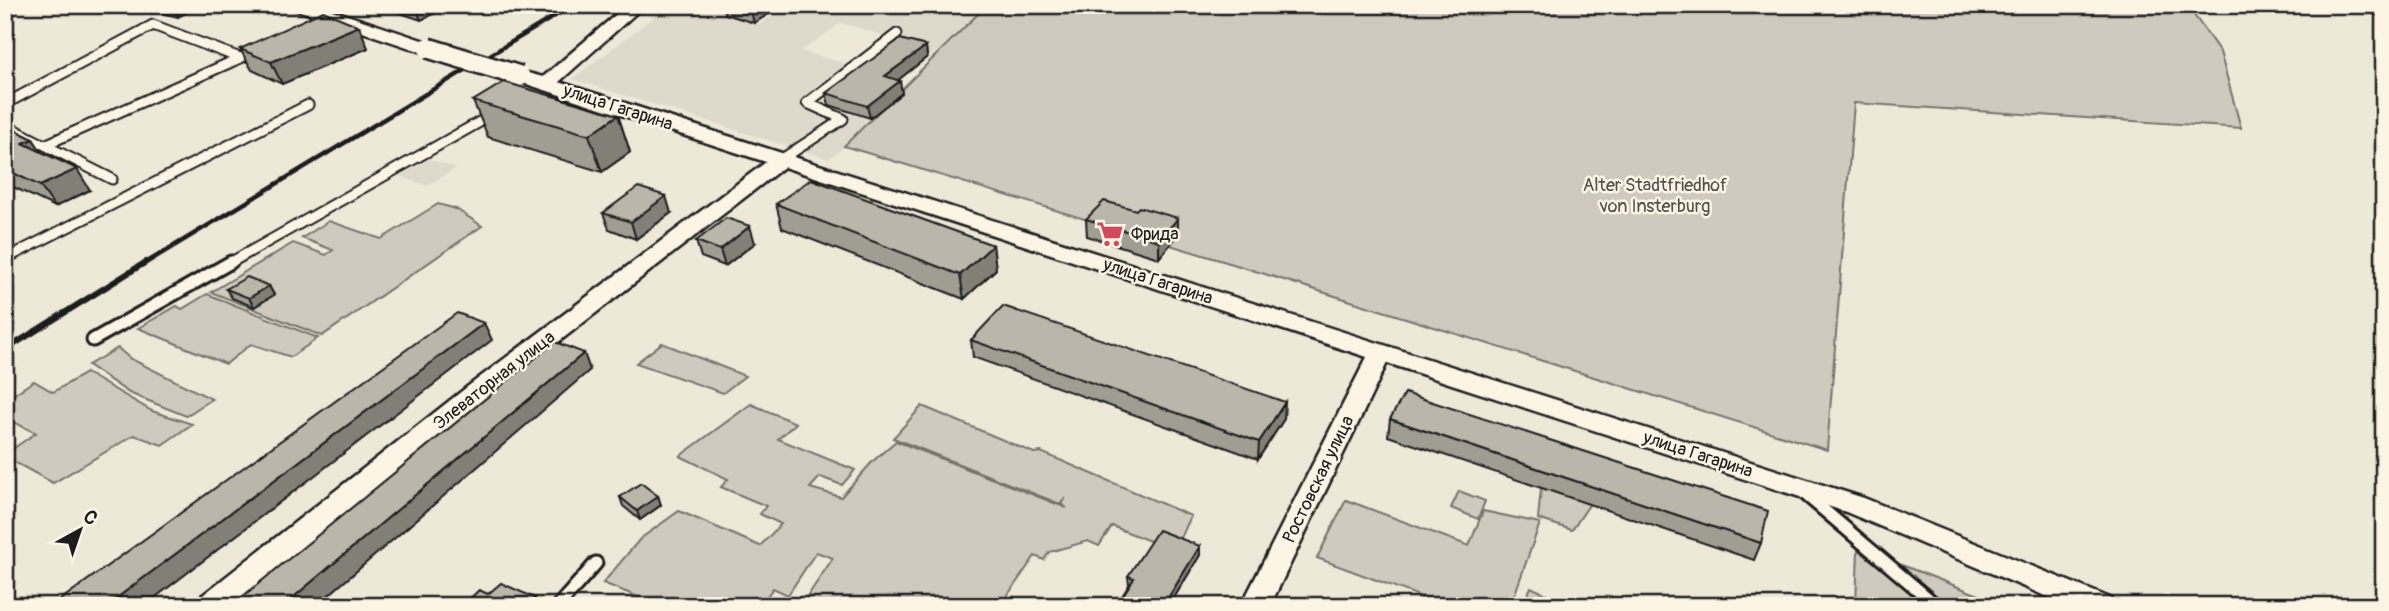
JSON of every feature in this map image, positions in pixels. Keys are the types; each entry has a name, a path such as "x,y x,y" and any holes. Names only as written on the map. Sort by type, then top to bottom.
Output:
{"street":[{"name":"улица Гагарина","path":"300,5 327,19 782,159 1856,505 2100,606"},
{"path":"533,84 637,5"},
{"path":"2379,5 2384,10"},
{"name":"Элеваторная улица","path":"209,606 476,393 782,159"},
{"name":"Ростовская улица","path":"1255,606 1381,352"}],"lane":[{"path":"5,104 153,25 240,58"},
{"path":"782,159 842,118 807,103 897,34"},
{"path":"47,144 263,47"},
{"path":"5,259 309,105"},
{"path":"93,340 498,112"},
{"path":"5,125 47,144 111,179"},
{"name":"улица Гагарина","path":"1795,486 1937,606"},
{"path":"558,606 597,563"}],"shaded area":[{"path":"670,5 741,5 727,15 760,24 788,5 998,5 888,88 902,93 870,118 877,120 829,159 572,79","holes":["841,23 889,37 851,65 801,51"]},
{"path":"429,159 456,168 427,186 400,176"}],"green space":[{"name":"Alter Stadtfriedhof von Insterburg","path":"987,5 2187,5 2220,52 2241,128 1854,103 1827,450 1236,265 844,146"},
{"path":"438,204 456,209 482,226 322,336 211,292 293,243 326,255 333,250 302,238 329,221 381,239"},
{"path":"207,294 318,338 291,357 251,344 226,364 138,328 177,306 182,309"},
{"path":"662,343 745,376 723,393 636,363"},
{"path":"118,348 129,358 212,399 186,416 129,393 88,365"},
{"path":"86,373 152,411 192,424 162,445 134,435 53,483 5,457 5,454 36,433 5,418 5,400 34,381 53,392"},
{"path":"751,404 796,423 778,439 855,470 842,485 820,477 810,488 841,497 873,461 896,441 1067,508 1061,504 1065,498 1060,504 893,438 922,406 1034,453 1041,452 1191,516 1175,551 1112,526 1099,546 1088,541 1049,552 1044,560 1035,556 1000,606 801,606 833,558 816,552 788,595 773,588 760,606 661,606 603,583 640,539 679,511 760,546 781,524 760,514 766,506 721,487 728,479 680,456"},
{"path":"1542,478 1595,496 1572,530 1538,519"},
{"path":"1459,491 1485,501 1478,519 1451,508"},
{"path":"1346,500 1469,546 1483,511 1540,523 1512,602 1500,597 1496,606 1419,606 1422,597 1317,558"},
{"path":"1858,548 2007,606 1856,606"},
{"path":"1531,587 1572,606 1510,606 1512,602 1526,598"}],"building":[{"path":"323,11 359,26 271,62 240,49"},
{"path":"900,39 926,46 885,76 900,81 867,106 826,93"},
{"path":"504,82 618,115 589,135 473,101"},
{"path":"5,125 33,139 23,143 77,169 40,186 5,169"},
{"path":"811,179 993,245 960,275 776,204"},
{"path":"638,187 666,196 631,222 603,213"},
{"path":"1104,201 1178,218 1159,241 1086,219"},
{"path":"726,218 750,226 720,250 696,241"},
{"path":"247,277 269,286 249,298 226,289"},
{"path":"1003,306 1285,402 1259,442 971,340"},
{"path":"457,313 484,323 106,606 52,606"},
{"path":"555,342 584,353 283,606 231,606"},
{"path":"1405,393 1768,511 1761,543 1390,419"},
{"path":"641,483 658,496 637,511 620,497"},
{"path":"1158,530 1200,546 1163,606 1116,606 1134,578 1128,576"},
{"path":"501,583 535,598 527,606 463,605 479,590 488,594"}],"railway":[{"path":"144,264 573,5"},
{"path":"5,350 146,262"}],"place":[{"name":"Фрида","path":"1110,234"}]}
